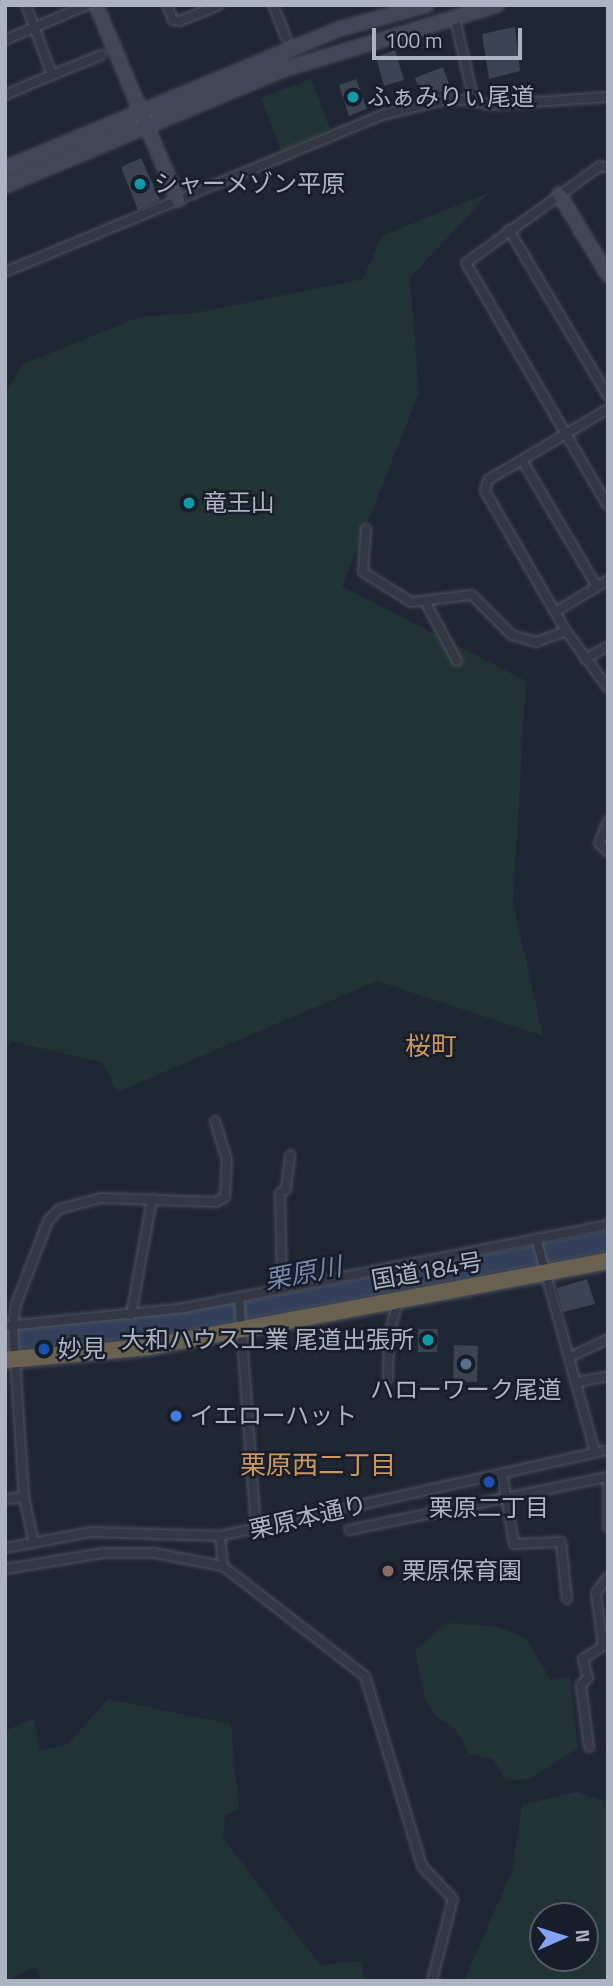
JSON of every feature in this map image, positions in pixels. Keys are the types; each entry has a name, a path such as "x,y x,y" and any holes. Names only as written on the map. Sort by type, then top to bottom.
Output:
{"highway":[{"name":"国道184号","path":"11,1357 243,1326 399,1300 542,1269 608,1261"}],"street":[{"path":"26,5 52,75"},
{"path":"5,40 87,5"},
{"path":"96,5 145,129 178,200"},
{"path":"167,5 173,20 180,21 219,5"},
{"path":"274,5 286,38"},
{"path":"5,168 339,29 427,5"},
{"path":"5,186 282,70 454,10 497,5"},
{"path":"454,10 474,101"},
{"path":"5,94 101,55"},
{"path":"5,272 382,115 447,99 491,105 608,97"},
{"path":"608,168 600,166 466,263 469,273 608,506"},
{"path":"559,194 608,275"},
{"path":"509,230 608,396"},
{"path":"608,409 488,481 485,491 566,631 608,688"},
{"path":"522,460 597,587"},
{"path":"366,529 363,572 411,602 472,595 512,635 536,642 566,631"},
{"path":"555,612 608,580"},
{"path":"425,601 457,661"},
{"path":"585,659 608,646"},
{"path":"608,821 599,843 608,852"},
{"path":"33,1539 24,1497 11,1357 11,1327 16,1304 48,1221 59,1209 101,1198 216,1202 225,1197 227,1160 215,1121"},
{"path":"282,1289 280,1193 286,1189 290,1155"},
{"path":"131,1315 152,1199"},
{"path":"11,1327 131,1315 239,1299 608,1225"},
{"path":"537,1241 542,1269 578,1382 595,1452"},
{"path":"239,1299 256,1528"},
{"path":"388,1379 390,1334 399,1300"},
{"path":"570,1357 608,1339"},
{"path":"578,1382 608,1376"},
{"name":"栗原本通り","path":"5,1548 33,1539 122,1530 220,1536 608,1450"},
{"path":"502,1473 514,1544 561,1542 567,1599"},
{"path":"349,1530 608,1477"},
{"path":"608,1483 608,1527"},
{"path":"5,1499 24,1497"},
{"path":"220,1536 223,1566"},
{"path":"5,1569 114,1553 154,1553 223,1566 365,1676 422,1866 453,1899 432,1981"},
{"path":"589,1747 581,1685 588,1678 583,1659 603,1646 596,1594 608,1577"}],"shaded area":[{"path":"311,79 330,129 281,151 261,98"},
{"path":"490,192 410,278 419,393 342,586 526,681 513,903 543,1036 377,981 117,1092 103,1063 12,1041 5,1051 5,393 23,364 139,317 196,313 363,279 382,236"},
{"path":"447,1623 499,1627 526,1638 551,1680 570,1677 578,1748 530,1779 506,1781 493,1759 469,1754 456,1730 436,1716 425,1699 415,1650"},
{"path":"108,1699 231,1724 239,1809 225,1815 223,1838 320,1965 363,1961 363,1981 41,1981 36,1967 5,1981 5,1731 34,1718 40,1751 68,1744"},
{"path":"577,1792 608,1802 608,1981 464,1981 512,1871 522,1805"}],"water":[{"path":"608,1231 608,1251 148,1337 5,1350 5,1331 237,1303"}],"building":[{"path":"515,27 520,71 489,79 482,34"},
{"path":"395,50 404,80 384,86 376,57"},
{"path":"443,67 451,89 422,97 415,78"},
{"name":"ふぁみりぃ尾道","path":"356,79 367,109 349,116 339,85"},
{"name":"シャーメゾン平原","path":"141,158 160,200 138,210 121,167"},
{"path":"587,1279 595,1304 563,1312 557,1288"},
{"name":"大和ハウス工業 尾道出張所","path":"418,1329 438,1329 437,1352 418,1352"},
{"name":"ハローワーク尾道","path":"454,1345 478,1346 477,1382 453,1382"}],"place":[{"name":"ふぁみりぃ尾道","path":"353,97"},
{"name":"シャーメゾン平原","path":"140,184"},
{"name":"竜王山","path":"189,503"},
{"name":"大和ハウス工業 尾道出張所","path":"428,1340"},
{"name":"妙見","path":"44,1349"},
{"name":"ハローワーク尾道","path":"466,1364"},
{"name":"イエローハット","path":"176,1416"},
{"name":"栗原二丁目","path":"489,1482"},
{"name":"栗原保育園","path":"388,1571"}],"district":[{"name":"桜町","path":"431,1046"},
{"name":"栗原西二丁目","path":"318,1465"}],"water label":[{"name":"栗原川","path":"303,1273"}]}
